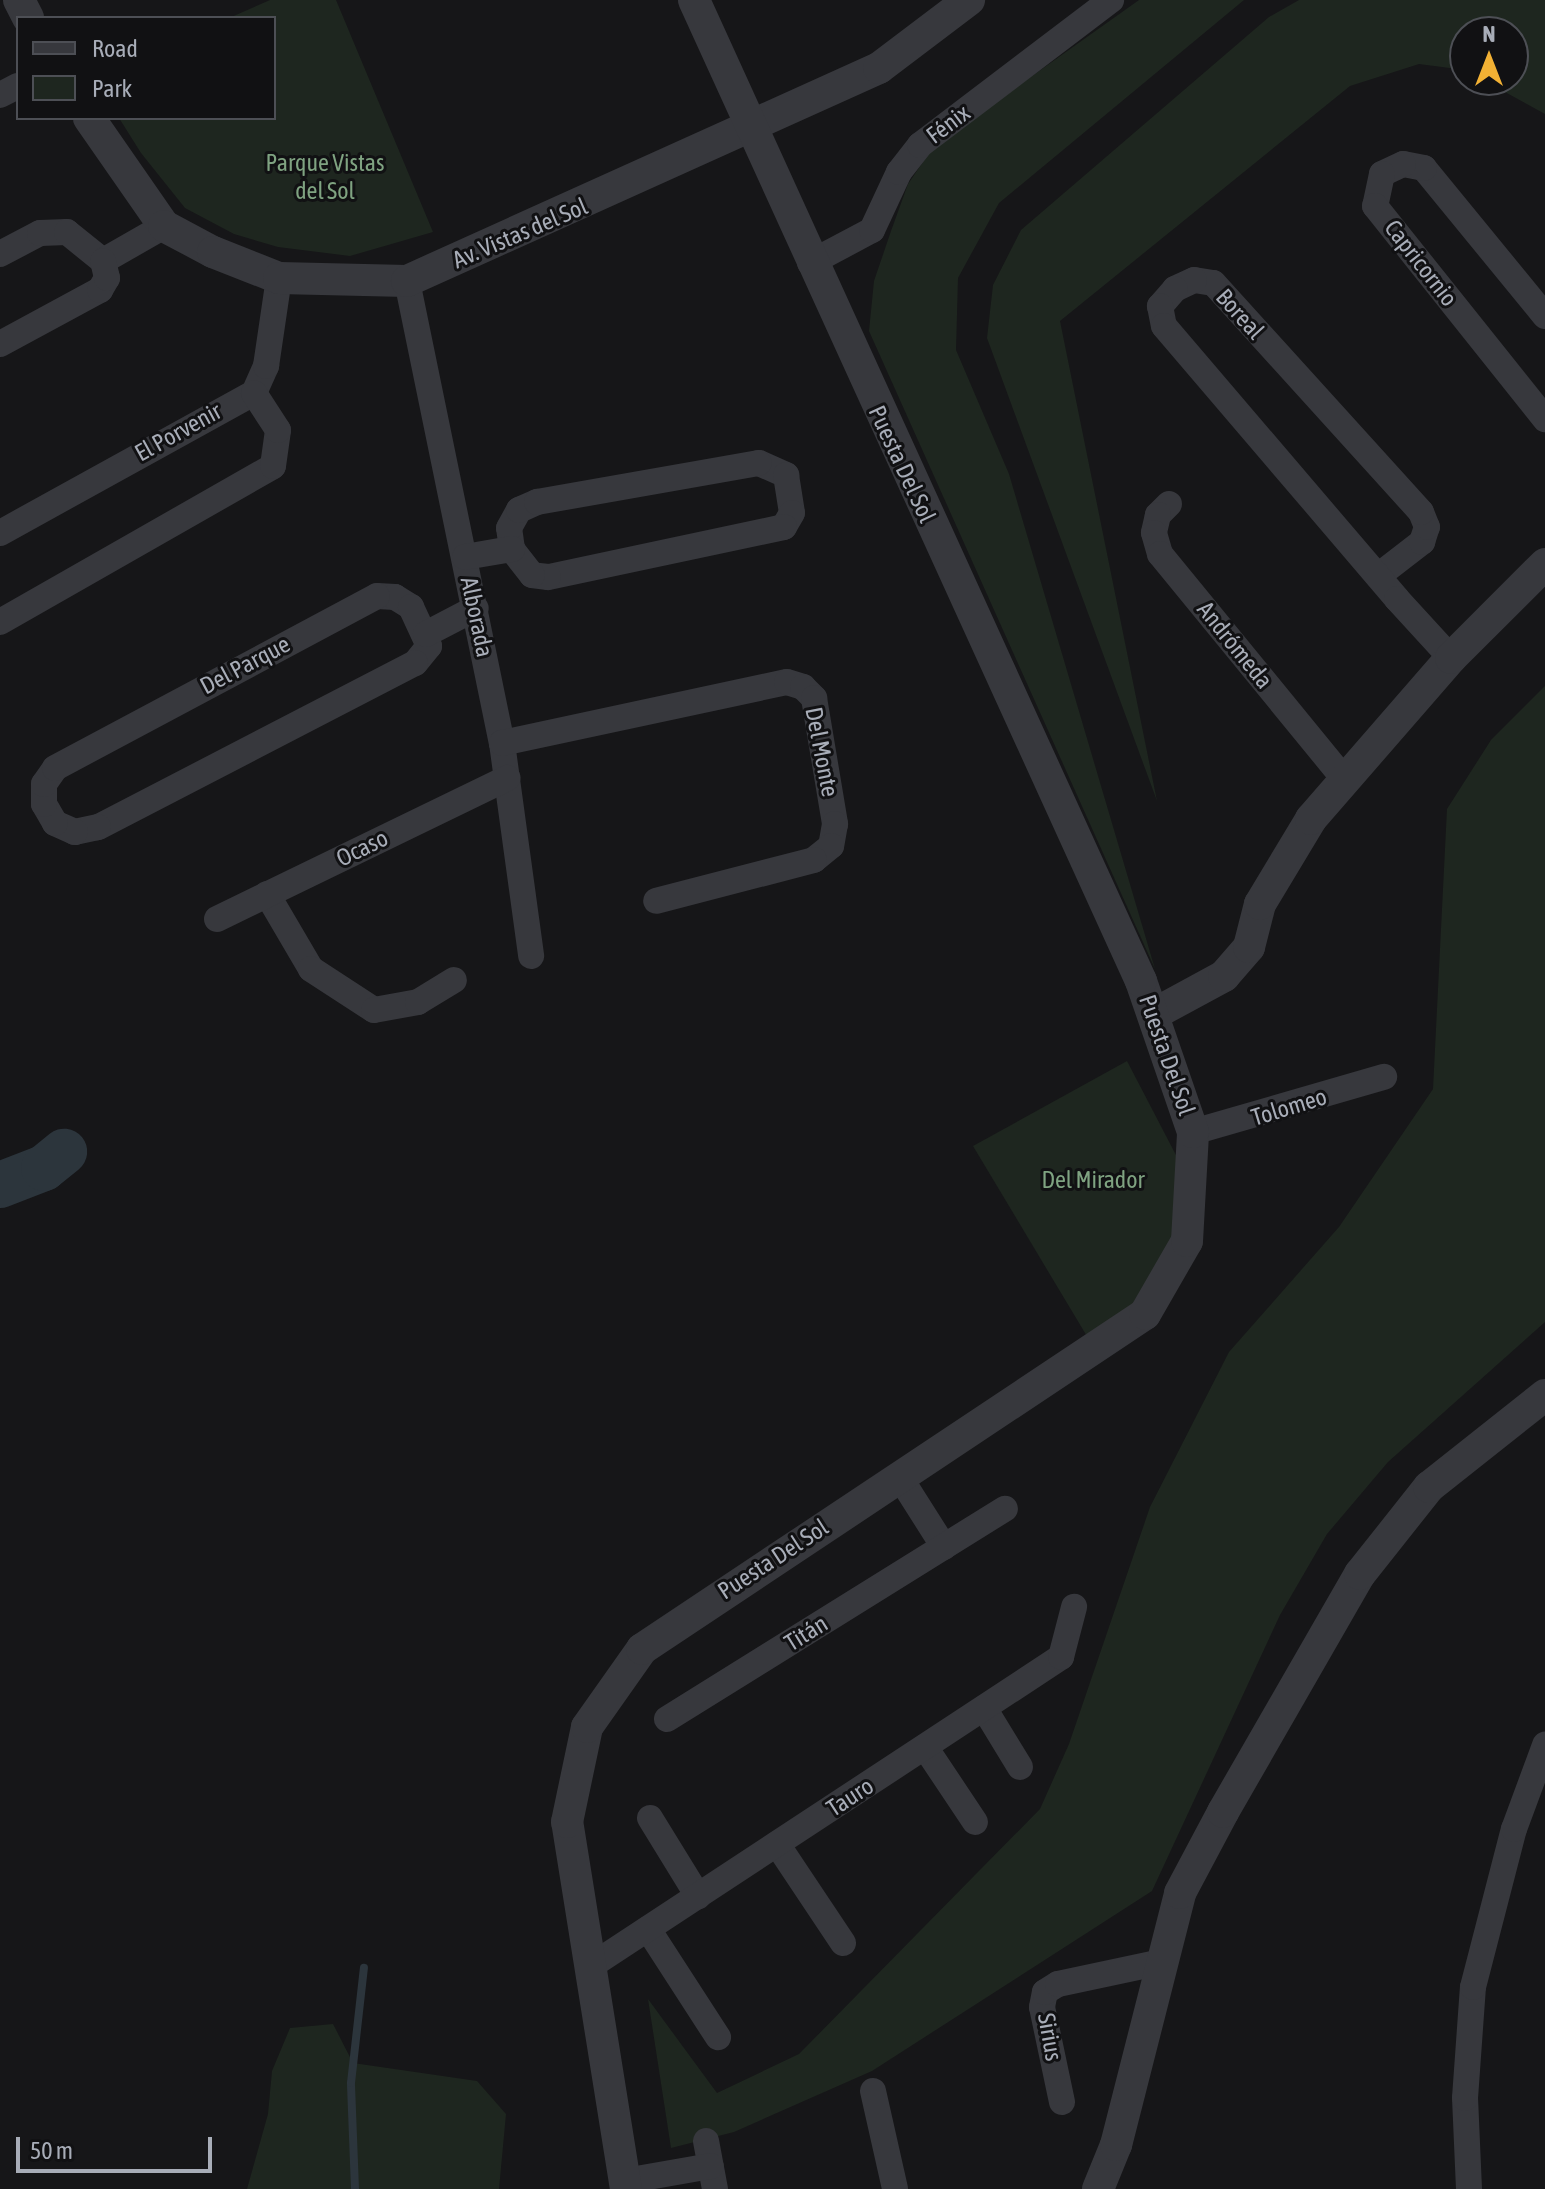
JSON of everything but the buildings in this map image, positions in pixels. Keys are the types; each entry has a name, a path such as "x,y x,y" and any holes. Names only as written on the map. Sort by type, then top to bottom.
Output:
{"street":[{"name":"Puesta Del Sol","path":"625,2185 594,1964 567,1822 587,1727 642,1649 1145,1314 1187,1241 1193,1132 1154,1014 810,263 694,0"},
{"name":"Fénix","path":"810,263 872,230 899,172 920,145 1111,0"},
{"name":"Av. Vistas del Sol","path":"164,226 279,278 407,281 750,130 879,68 964,1"},
{"path":"90,120 164,226 103,261"},
{"name":"Capricornio","path":"1545,316 1424,168 1403,164 1382,174 1375,206 1545,419"},
{"path":"0,254 40,233 67,232 103,261 107,278 100,290 0,344"},
{"path":"0,622 273,466 278,430 254,393 266,366 279,278"},
{"name":"Boreal","path":"1378,576 1422,542 1427,527 1421,512 1213,283 1194,280 1175,289 1160,306 1164,326 1378,576 1451,658"},
{"name":"Alborada","path":"407,281 502,743 531,956"},
{"name":"El Porvenir","path":"0,533 254,393"},
{"path":"759,463 786,475 792,513 784,527 548,577 532,575 512,549 509,528 519,510 537,502 759,463"},
{"name":"Andrómeda","path":"1169,504 1158,515 1154,533 1160,554 1345,780"},
{"path":"465,557 512,549"},
{"path":"1154,1014 1224,976 1249,947 1260,904 1282,858 1451,658 1545,564"},
{"name":"Del Parque","path":"395,597 411,607 426,634 429,646 415,663 98,827 75,832 55,823 44,804 44,784 55,768 362,601 395,597"},
{"path":"426,634 476,608"},
{"name":"Del Monte","path":"502,743 787,682 803,687 814,698 835,824 831,846 814,860 656,901"},
{"name":"Ocaso","path":"217,919 508,778"},
{"path":"267,894 311,969 374,1010 418,1002 454,980"},
{"name":"Tolomeo","path":"1193,1132 1384,1077"},
{"path":"1098,2189 1116,2145 1157,1963 1180,1893 1360,1574 1429,1487 1545,1395"},
{"path":"899,1476 944,1547"},
{"name":"Titán","path":"667,1719 1005,1509"},
{"name":"Tauro","path":"594,1964 1061,1657 1074,1607"},
{"path":"984,1708 1020,1767"},
{"path":"1469,2189 1465,2098 1473,1987 1514,1829 1545,1745"},
{"path":"925,1747 975,1822"},
{"path":"650,1818 698,1896"},
{"path":"777,1844 843,1943"},
{"path":"648,1929 718,2037"},
{"name":"Sirius","path":"1062,2102 1042,2007 1045,1992 1058,1984 1157,1963"},
{"path":"873,2091 895,2189"},
{"path":"625,2185 711,2166"}],"green space":[{"name":"Parque Vistas del Sol","path":"270,0 336,0 433,232 350,256 278,247 234,234 185,208 141,153 120,120 276,120 276,16 234,16"},
{"path":"1139,0 1244,0 999,203 958,278 956,350 1009,474 1155,969 869,331 874,281 891,231 908,184 934,146"},
{"path":"1299,0 1545,0 1545,114 1512,96 1529,96 1529,16 1449,16 1449,68 1419,64 1350,86 1060,321 1157,801 987,338 993,285 1021,230 1269,17"},
{"path":"1545,686 1545,1322 1388,1462 1327,1534 1280,1615 1152,1891 872,2071 734,2132 671,2148 648,1999 717,2093 799,2054 1040,1809 1069,1744 1150,1507 1229,1352 1339,1227 1433,1089 1447,809 1491,740"},
{"name":"Del Mirador","path":"1127,1061 1190,1182 1187,1241 1094,1348 973,1146"},
{"path":"333,2024 353,2063 477,2081 506,2114 499,2189 247,2189 268,2114 272,2071 290,2028"}],"waterway":[{"path":"0,1185 44,1168 64,1152"},
{"path":"355,2189 351,2083 364,1968"}]}
